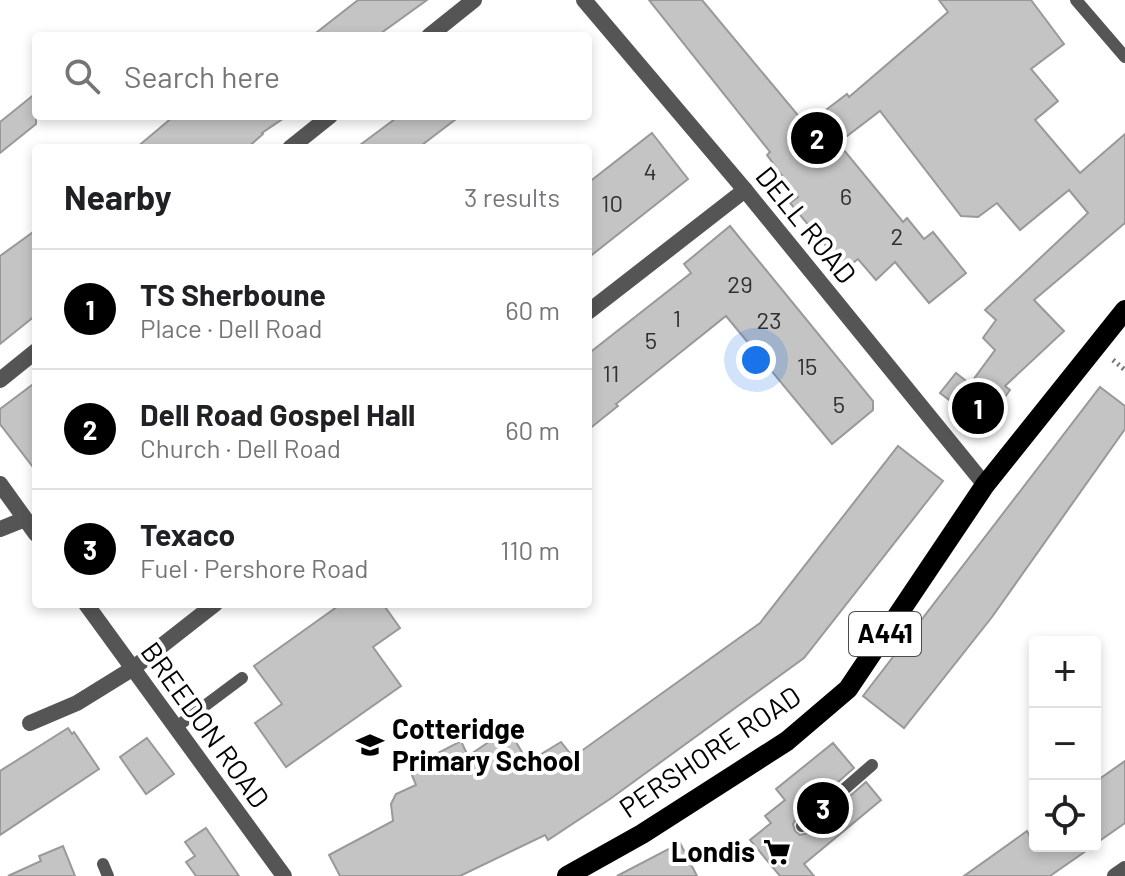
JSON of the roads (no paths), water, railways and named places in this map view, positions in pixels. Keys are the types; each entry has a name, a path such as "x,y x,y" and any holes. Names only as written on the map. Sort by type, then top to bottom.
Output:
{"main road":[{"name":"PERSHORE ROAD","path":"567,876 642,834 787,741 848,689 985,485 1125,310"}],"street":[{"path":"434,32 474,0"},
{"name":"DELL ROAD","path":"584,0 745,190 985,485"},
{"path":"295,144 325,120"},
{"path":"592,309 745,190"},
{"path":"0,380 32,354"},
{"path":"0,484 32,529"},
{"path":"0,529 25,519"},
{"name":"BREEDON ROAD","path":"89,608 284,876"},
{"path":"30,723 77,703 132,669 210,608"},
{"path":"1115,876 1125,869"}],"lane":[{"path":"1076,0 1125,57"},
{"path":"175,728 242,678"},
{"path":"802,826 872,765"}],"place":[{"name":"Dell Road Gospel Hall","path":"817,138"},
{"name":"TS Sherboune","path":"978,408"},
{"name":"Cotteridge Primary School","path":"370,745"},
{"name":"Texaco","path":"823,808"},
{"name":"Londis","path":"777,852"}]}
